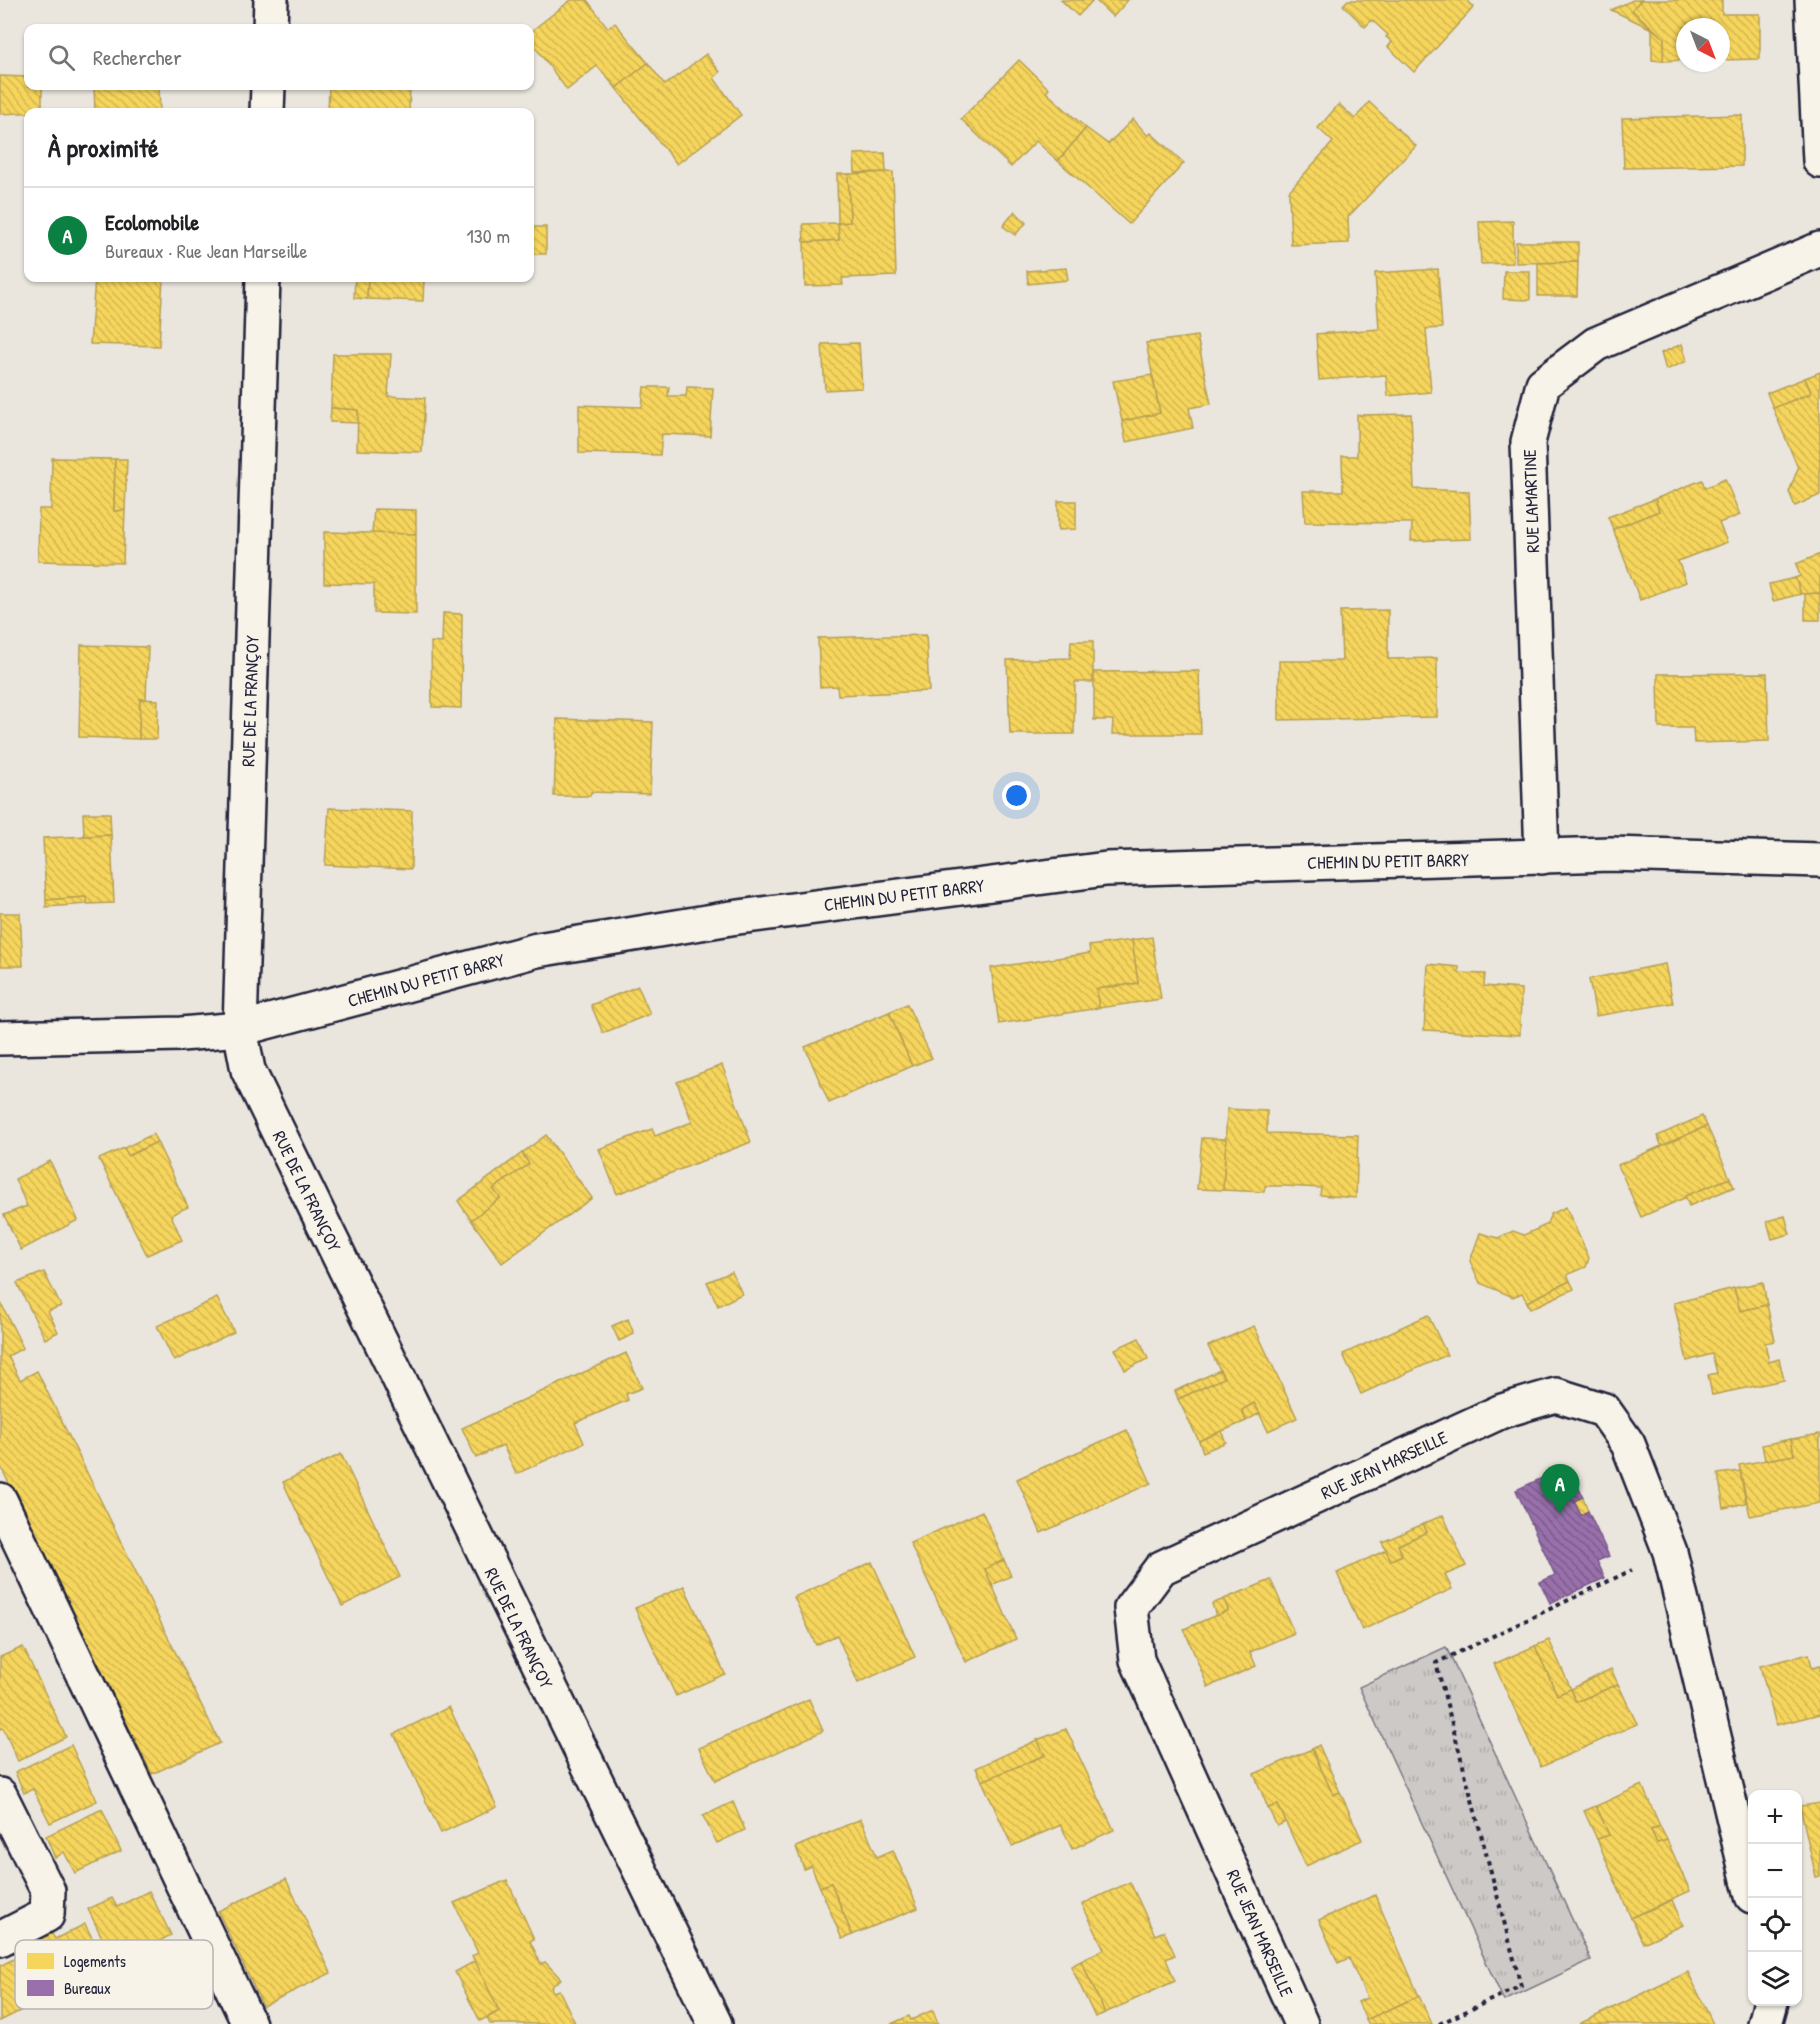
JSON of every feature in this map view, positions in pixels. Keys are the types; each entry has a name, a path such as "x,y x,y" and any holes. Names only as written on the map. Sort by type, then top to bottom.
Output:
{"street":[{"path":"270,24 271,0"},
{"path":"1812,0 1820,161"},
{"path":"267,108 268,90"},
{"name":"RUE LAMARTINE","path":"1542,857 1528,442 1543,384 1596,344 1820,249"},
{"name":"RUE DE LA FRANÇOY","path":"262,282 240,1029 248,1070 715,2024"},
{"name":"CHEMIN DU PETIT BARRY","path":"0,1038 181,1034 240,1029 537,950 766,913 1106,869 1611,854 1820,860"},
{"name":"RUE JEAN MARSEILLE","path":"1301,2024 1137,1659 1131,1608 1161,1568 1502,1411 1556,1395 1605,1410 1628,1444 1670,1552 1748,1879"},
{"path":"0,1500 209,1940"},
{"path":"0,1796 48,1891 47,1915 0,1939"},
{"path":"213,1948 249,2024"},
{"path":"1765,2024 1770,2006"}],"path":[{"path":"1439,2024 1521,1986 1436,1664 1670,1552"}],"green space":[{"path":"1446,1647 1591,1960 1504,2001 1359,1687"}],"building: Logements":[{"path":"571,0 587,0 608,28 615,23 648,63 616,88 597,66 567,90 534,45 534,29"},
{"path":"1061,0 1093,0 1078,16"},
{"path":"1095,0 1128,0 1113,17"},
{"path":"1348,0 1467,0 1474,7 1414,72 1388,47 1392,42 1386,37 1388,35 1372,20 1365,27 1343,5"},
{"path":"1633,0 1641,0 1632,10 1652,29 1611,10"},
{"path":"1641,0 1722,0 1722,14 1760,14 1760,59 1730,60 1730,18 1676,18 1676,60 1663,61 1664,38 1632,10"},
{"path":"1652,29 1664,38 1663,61 1652,60"},
{"path":"706,54 720,72 714,78 741,115 677,164 616,88 648,63 665,85"},
{"path":"1019,60 1049,89 1046,92 1086,128 1058,161 1036,141 1011,167 961,119"},
{"path":"0,76 24,77 24,90 42,90 42,108 24,108 24,113 0,114"},
{"path":"94,90 159,90 160,108 95,108"},
{"path":"329,90 410,90 409,108 328,108"},
{"path":"1369,102 1416,146 1348,217 1349,243 1291,245 1289,191 1333,142 1318,128 1339,104 1355,119"},
{"path":"1742,115 1742,166 1624,168 1622,118"},
{"path":"1133,119 1148,136 1151,133 1184,163 1129,224 1058,161 1086,128 1108,144"},
{"path":"885,153 886,172 855,173 854,154"},
{"path":"893,172 896,276 842,278 843,285 805,286 804,242 839,240 838,223 850,222 848,174"},
{"path":"837,174 848,174 850,222 838,223"},
{"path":"1015,211 1026,223 1015,235 1003,226"},
{"path":"1513,221 1513,263 1481,264 1479,222"},
{"path":"838,223 839,240 804,242 803,224"},
{"path":"534,227 546,227 546,254 534,254"},
{"path":"1516,242 1578,242 1578,262 1516,263"},
{"path":"1578,262 1577,296 1538,296 1538,263"},
{"path":"1066,268 1068,280 1028,284 1027,271"},
{"path":"1438,269 1442,328 1426,329 1431,392 1388,396 1386,375 1319,380 1316,334 1379,329 1375,273"},
{"path":"1504,271 1530,271 1530,300 1503,299"},
{"path":"95,282 163,282 159,346 90,344"},
{"path":"355,282 368,282 367,299 354,298"},
{"path":"368,282 424,282 423,301 367,299"},
{"path":"1197,336 1211,404 1189,408 1193,428 1126,442 1122,421 1160,413 1146,343"},
{"path":"859,343 862,388 825,390 822,344"},
{"path":"1682,344 1687,361 1666,370 1661,353"},
{"path":"333,354 391,354 388,396 425,398 422,452 357,450 358,410 331,408"},
{"path":"1820,372 1820,495 1795,506 1789,492 1798,468 1773,408 1811,393 1805,378"},
{"path":"1152,375 1160,413 1122,421 1113,381"},
{"path":"1805,378 1811,393 1773,408 1767,393"},
{"path":"644,387 669,387 668,396 686,396 687,387 713,388 710,436 662,434 660,455 579,453 579,405 642,407"},
{"path":"331,408 358,410 358,423 330,422"},
{"path":"1411,414 1414,489 1469,491 1471,539 1411,541 1412,523 1305,522 1303,491 1343,491 1342,456 1357,456 1357,415"},
{"path":"52,458 115,459 114,511 125,510 123,563 38,561 39,509 51,509"},
{"path":"115,459 127,459 125,510 114,511"},
{"path":"1725,479 1740,515 1719,523 1727,542 1678,561 1686,582 1640,600 1613,529 1659,511 1655,499 1702,480 1705,488"},
{"path":"1655,499 1659,511 1613,529 1608,517"},
{"path":"1058,501 1076,501 1076,529 1058,530"},
{"path":"374,509 416,510 416,534 372,534"},
{"path":"324,532 416,534 416,614 374,613 374,584 324,583"},
{"path":"1820,554 1820,593 1801,594 1795,578 1800,576 1796,564"},
{"path":"1795,578 1801,594 1773,601 1769,584"},
{"path":"1820,593 1820,620 1805,620 1805,594"},
{"path":"1388,610 1388,659 1437,658 1437,717 1279,720 1279,661 1342,661 1340,611"},
{"path":"443,613 462,614 461,708 432,707 431,642 442,643"},
{"path":"926,635 929,691 838,695 837,686 820,687 818,638"},
{"path":"1071,641 1093,641 1093,682 1075,682 1074,734 1010,734 1007,660 1070,658"},
{"path":"81,645 148,647 146,699 140,699 139,739 79,737"},
{"path":"1199,671 1201,734 1112,734 1113,720 1094,720 1094,672"},
{"path":"1767,673 1769,741 1694,743 1693,728 1659,728 1658,674"},
{"path":"140,699 158,700 157,739 139,739"},
{"path":"557,719 653,722 650,794 591,792 590,796 554,796"},
{"path":"329,808 412,811 411,869 325,865"},
{"path":"83,813 110,813 111,835 84,836"},
{"path":"111,835 114,903 87,904 86,897 46,900 43,838"},
{"path":"86,897 87,904 46,907 46,900"},
{"path":"0,913 20,913 23,966 0,966"},
{"path":"1152,937 1161,999 1099,1008 1096,989 1138,983 1132,940"},
{"path":"1132,940 1138,983 1096,989 1099,1008 999,1024 991,968 1090,953 1089,946"},
{"path":"1428,964 1459,967 1459,973 1485,974 1484,986 1521,989 1520,1035 1424,1030"},
{"path":"1665,964 1673,1003 1596,1016 1589,979"},
{"path":"638,986 650,1014 603,1033 591,1005"},
{"path":"907,1004 932,1058 912,1066 889,1012"},
{"path":"889,1012 912,1066 829,1103 805,1047"},
{"path":"722,1065 751,1142 617,1194 599,1149 652,1129 655,1136 692,1122 677,1082"},
{"path":"1227,1109 1267,1111 1267,1133 1358,1135 1356,1198 1320,1195 1321,1188 1265,1186 1264,1192 1223,1190"},
{"path":"1702,1116 1707,1126 1662,1146 1657,1136"},
{"path":"1707,1126 1730,1178 1641,1217 1618,1165"},
{"path":"153,1134 157,1142 128,1156 124,1148"},
{"path":"546,1135 592,1198 502,1263 471,1220 500,1198 493,1189 529,1164 522,1153"},
{"path":"1202,1138 1226,1139 1223,1190 1197,1189"},
{"path":"157,1142 188,1207 171,1215 182,1240 147,1255 99,1159 124,1148 128,1156"},
{"path":"522,1153 529,1164 493,1189 500,1198 471,1220 458,1201"},
{"path":"50,1161 78,1220 21,1250 4,1215 27,1206 15,1179"},
{"path":"1730,1178 1734,1187 1689,1206 1685,1196"},
{"path":"1566,1207 1589,1258 1586,1267 1567,1275 1570,1281 1527,1302 1522,1293 1513,1297 1480,1283 1470,1261 1480,1233 1498,1238 1513,1231 1524,1235 1546,1225 1551,1214"},
{"path":"1785,1216 1790,1234 1772,1239 1767,1221"},
{"path":"44,1272 61,1306 48,1311 58,1332 45,1339 17,1283"},
{"path":"732,1272 742,1294 718,1306 707,1282"},
{"path":"1570,1281 1574,1289 1530,1309 1527,1302"},
{"path":"1763,1282 1767,1305 1740,1311 1734,1288"},
{"path":"1734,1288 1740,1311 1767,1305 1775,1341 1765,1343 1769,1362 1779,1359 1784,1380 1712,1395 1708,1375 1717,1373 1712,1354 1687,1361 1674,1303"},
{"path":"217,1298 234,1332 174,1361 157,1326"},
{"path":"0,1301 23,1348 8,1356 20,1380 37,1371 220,1743 152,1774 0,1465"},
{"path":"1428,1315 1447,1355 1361,1394 1343,1354"},
{"path":"628,1319 634,1334 619,1341 612,1326"},
{"path":"1254,1326 1297,1418 1268,1431 1254,1403 1242,1410 1246,1421 1199,1441 1178,1399 1224,1378 1208,1346"},
{"path":"1139,1338 1148,1359 1125,1370 1115,1349"},
{"path":"626,1353 642,1388 626,1394 628,1400 575,1423 584,1443 516,1474 503,1445 476,1458 462,1428"},
{"path":"1220,1370 1224,1378 1178,1399 1175,1391"},
{"path":"1254,1403 1260,1413 1246,1421 1242,1410"},
{"path":"1127,1430 1151,1483 1041,1533 1017,1479"},
{"path":"1221,1431 1226,1442 1203,1452 1199,1441"},
{"path":"1820,1434 1820,1503 1750,1516 1739,1465 1794,1455 1791,1439"},
{"path":"1791,1439 1794,1455 1765,1460 1762,1445"},
{"path":"341,1454 400,1577 342,1606 283,1482"},
{"path":"1740,1471 1746,1503 1724,1508 1718,1474"},
{"path":"1583,1497 1588,1511 1581,1515 1574,1501"},
{"path":"982,1511 1004,1560 985,1569 1016,1639 966,1662 910,1543"},
{"path":"1443,1515 1466,1566 1445,1575 1452,1589 1362,1630 1337,1573 1386,1550 1391,1560 1402,1555 1398,1545 1427,1532 1423,1524"},
{"path":"1423,1524 1427,1532 1398,1545 1402,1555 1391,1560 1382,1542"},
{"path":"1004,1560 1011,1576 992,1585 985,1569"},
{"path":"872,1562 915,1657 858,1683 837,1635 816,1645 794,1597"},
{"path":"1271,1580 1294,1633 1250,1652 1256,1666 1208,1687 1184,1629 1228,1610 1224,1599"},
{"path":"684,1586 725,1674 676,1696 635,1608"},
{"path":"1224,1599 1228,1610 1216,1616 1212,1604"},
{"path":"1549,1640 1571,1689 1557,1695 1535,1646"},
{"path":"1535,1646 1557,1695 1571,1689 1576,1702 1618,1684 1637,1724 1541,1767 1494,1664"},
{"path":"23,1647 66,1737 18,1761 3,1728 0,1729 0,1657"},
{"path":"1809,1654 1812,1668 1820,1666 1820,1714 1776,1725 1760,1666"},
{"path":"1611,1669 1618,1684 1576,1702 1571,1689"},
{"path":"809,1699 823,1731 715,1781 699,1748"},
{"path":"449,1707 497,1807 441,1833 394,1734"},
{"path":"1066,1729 1114,1830 1072,1849 1061,1825 1012,1846 982,1781 1045,1755 1037,1740"},
{"path":"1037,1740 1045,1755 982,1781 976,1768"},
{"path":"71,1745 97,1801 50,1823 33,1789 24,1793 15,1772"},
{"path":"1319,1745 1340,1792 1333,1795 1312,1749"},
{"path":"1312,1749 1333,1795 1340,1792 1362,1840 1306,1866 1278,1805 1268,1808 1254,1774"},
{"path":"1642,1785 1660,1826 1651,1830 1657,1843 1667,1840 1690,1891 1631,1918 1597,1839 1609,1835 1596,1806"},
{"path":"733,1802 745,1830 717,1843 703,1816"},
{"path":"1820,1803 1820,1876 1816,1877 1802,1815 1802,1806"},
{"path":"1278,1805 1286,1822 1277,1826 1268,1808"},
{"path":"1596,1806 1609,1835 1597,1839 1584,1811"},
{"path":"102,1809 121,1851 75,1873 64,1852 55,1858 46,1836"},
{"path":"861,1819 877,1857 893,1850 918,1908 852,1935 831,1883 820,1887 811,1866 804,1869 796,1847"},
{"path":"1660,1826 1667,1840 1657,1843 1651,1830"},
{"path":"286,1879 331,1973 263,2006 218,1911"},
{"path":"507,1880 534,1939 530,1941 541,1964 545,1962 561,1979 551,1987 553,1992 559,1990 575,2023 573,2024 490,2024 487,2018 499,2011 472,1956 478,1953 454,1903"},
{"path":"1130,1882 1155,1935 1164,1931 1175,1955 1166,1959 1175,1981 1105,2013 1081,1961 1104,1949 1082,1904"},
{"path":"831,1883 852,1935 842,1939 820,1887"},
{"path":"149,1891 171,1935 161,1940 103,1940 88,1909 112,1898 117,1907"},
{"path":"1375,1895 1419,1996 1366,2020 1358,2002 1367,1998 1349,1958 1338,1963 1319,1920"},
{"path":"1672,1900 1683,1925 1643,1943 1631,1918"},
{"path":"85,1924 93,1940 34,1940 33,1937 49,1929 55,1939"},
{"path":"15,1958 15,2009 24,2009 0,2021 0,1966"},
{"path":"475,1961 499,2011 480,2021 455,1972"},
{"path":"1081,1961 1105,2013 1095,2017 1071,1966"},
{"path":"1688,1972 1713,2024 1579,2024"},
{"path":"1419,1996 1432,2024 1368,2024 1366,2020"},
{"path":"933,2010 938,2024 891,2024 909,2016 911,2020"}],"building: Bureaux":[{"path":"1568,1466 1583,1497 1574,1501 1581,1515 1588,1511 1609,1556 1597,1561 1605,1578 1550,1603 1540,1582 1555,1575 1516,1490"}],"place":[{"name":"Ecolomobile","path":"1560,1514"}]}
